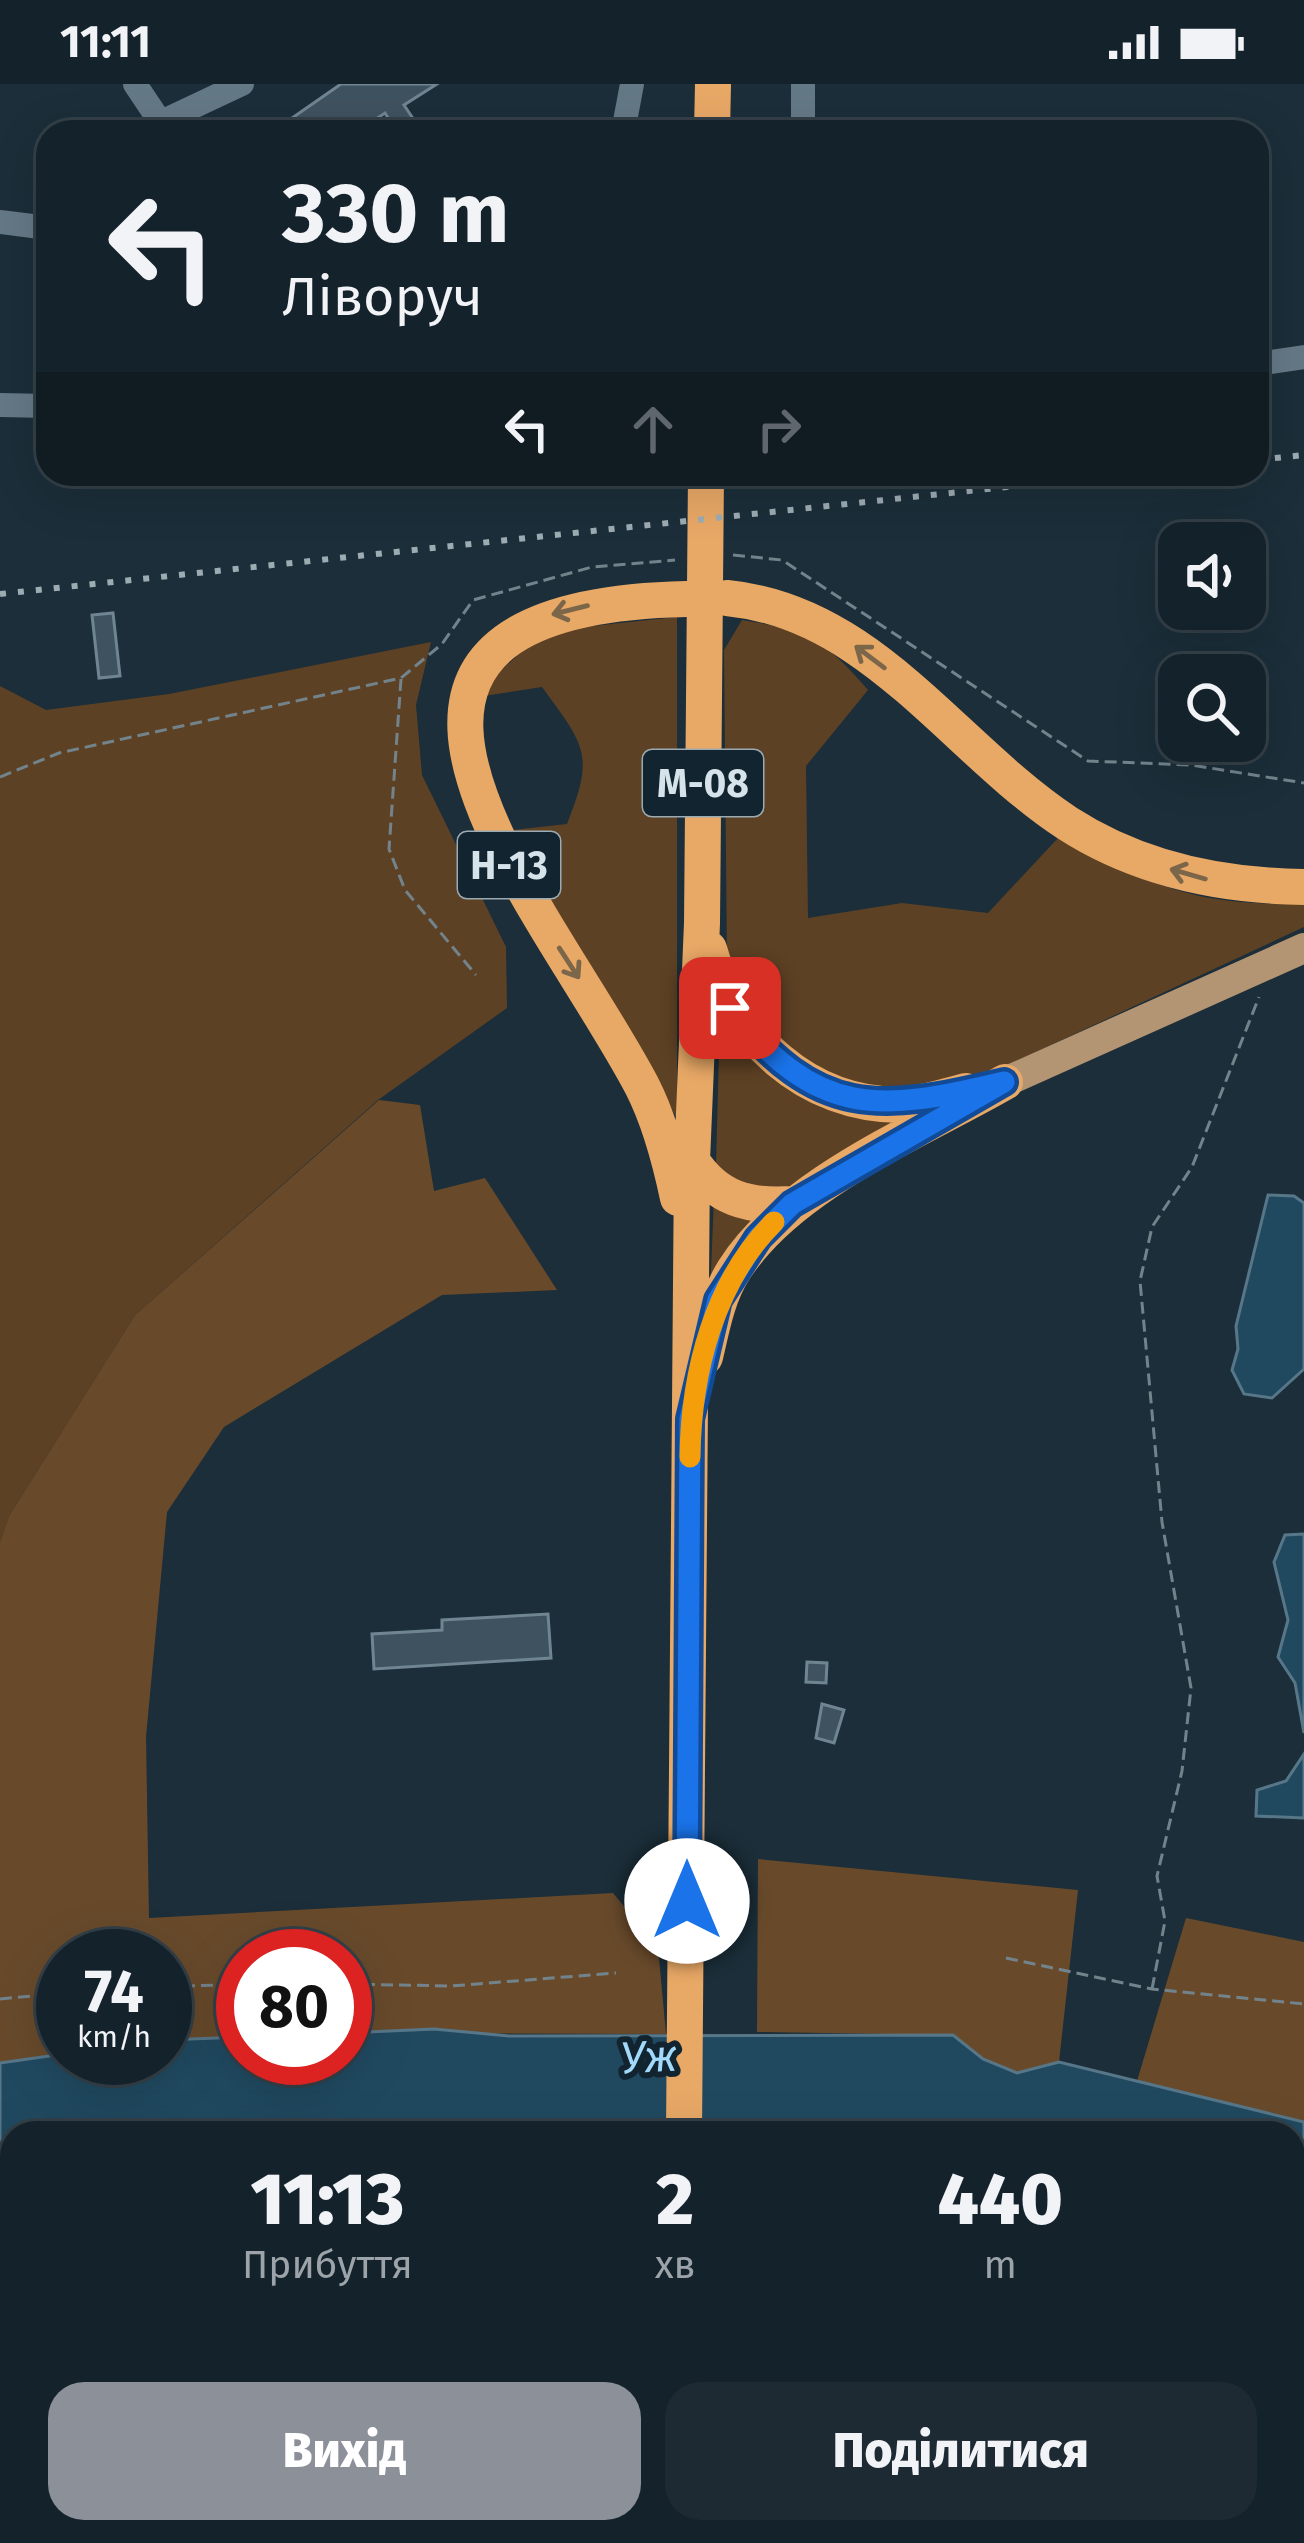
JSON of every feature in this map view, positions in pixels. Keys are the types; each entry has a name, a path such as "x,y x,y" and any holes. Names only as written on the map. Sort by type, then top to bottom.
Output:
{"highway":[{"path":"712,120 713,84"},
{"name":"М-08","path":"684,2121 692,1161 702,923 706,486"},
{"path":"728,598 766,602 840,634 1039,801 1102,842 1218,882 1304,887"},
{"name":"Н-13","path":"686,599 566,610 518,632 478,677 466,706 463,741 486,818 513,873 644,1090 662,1134 691,1254"},
{"path":"702,923 730,1008 781,1063 814,1085 868,1103 907,1105 1004,1082"},
{"path":"690,1419 718,1300 758,1238 792,1204 1004,1082"},
{"path":"692,1161 706,1182 742,1203 792,1204"}],"main road":[{"path":"1004,1082 1304,947"}],"street":[{"path":"135,84 159,120"},
{"path":"177,120 242,84"},
{"path":"625,120 632,84"},
{"path":"803,84 803,120"},
{"path":"0,222 36,226"},
{"path":"1269,362 1304,357"},
{"path":"0,405 36,406"}],"path":[{"path":"718,556 782,560 1088,761 1191,765 1304,782"},
{"path":"0,777 59,753 401,677 442,644 473,600 592,567 676,560"},
{"path":"401,677 389,849 405,890 476,975"},
{"path":"1152,1989 1165,1921 1156,1876 1182,1771 1191,1688 1162,1522 1140,1281 1152,1227 1192,1167 1272,962"},
{"path":"1006,1958 1152,1989 1304,2003"},
{"path":"372,1985 451,1986 616,1973"},
{"path":"0,1999 36,1996"}],"shaded area":[{"path":"677,617 677,1118 504,831 567,824 583,765 576,738 542,687 484,696 489,681 545,631"},
{"path":"742,620 814,640 868,690 806,766 808,918 902,903 988,913 1058,838 1176,890 1232,901 1304,904 1304,927 993,1072 932,1092 844,1086 758,1029 727,961 724,650"},
{"path":"431,642 416,705 422,775 506,947 507,1008 378,1100 135,1315 9,1516 0,1542 0,686 46,710 169,694"},
{"path":"720,1016 731,1027 913,1112 797,1186 774,1190 744,1184 716,1165"},
{"path":"379,1100 420,1105 434,1191 485,1178 557,1290 442,1295 224,1427 167,1512 146,1737 149,1918 613,1893 658,1947 666,2034 372,2033 372,1929 216,1929 216,2038 192,2039 192,1929 36,1929 36,2058 0,2063 0,1542 9,1516 135,1315"},
{"path":"714,1197 770,1215 710,1296"},
{"path":"758,1859 1078,1890 1059,2062 1017,2073 983,2059 953,2035 757,2032"},
{"path":"1186,1918 1304,1942 1304,2121 1137,2081"}],"water":[{"path":"1268,1195 1294,1196 1304,1203 1304,1369 1272,1398 1244,1394 1232,1370 1238,1349 1236,1326"},
{"path":"1304,1534 1304,1733 1295,1683 1278,1657 1288,1620 1274,1562 1285,1535"},
{"path":"1304,1754 1304,1818 1256,1816 1257,1790 1286,1781"},
{"name":"Уж","path":"372,2032 953,2035 983,2059 1017,2073 1059,2062 1300,2121 0,2121 0,2063 36,2058 36,2085 192,2085 192,2039 216,2038 216,2085 372,2085"}],"building":[{"path":"341,84 437,84 404,105 414,120 389,120 385,113 374,120 289,120"},
{"path":"113,613 120,676 99,678 92,615"},
{"path":"548,1614 551,1658 374,1669 372,1634 442,1630 442,1620"},
{"path":"807,1662 827,1663 826,1683 806,1682"},
{"path":"822,1704 844,1710 834,1743 816,1738"}],"railway":[{"path":"1269,459 1304,455"},
{"path":"0,594 1016,486"}],"slow traffic":[{"path":"690,1457 690,1419 718,1300 733,1271 774,1222"}],"route":[{"path":"687,1901 690,1419 718,1300 758,1238 792,1204 1004,1082 907,1105 840,1096 781,1063 730,1008"}]}
